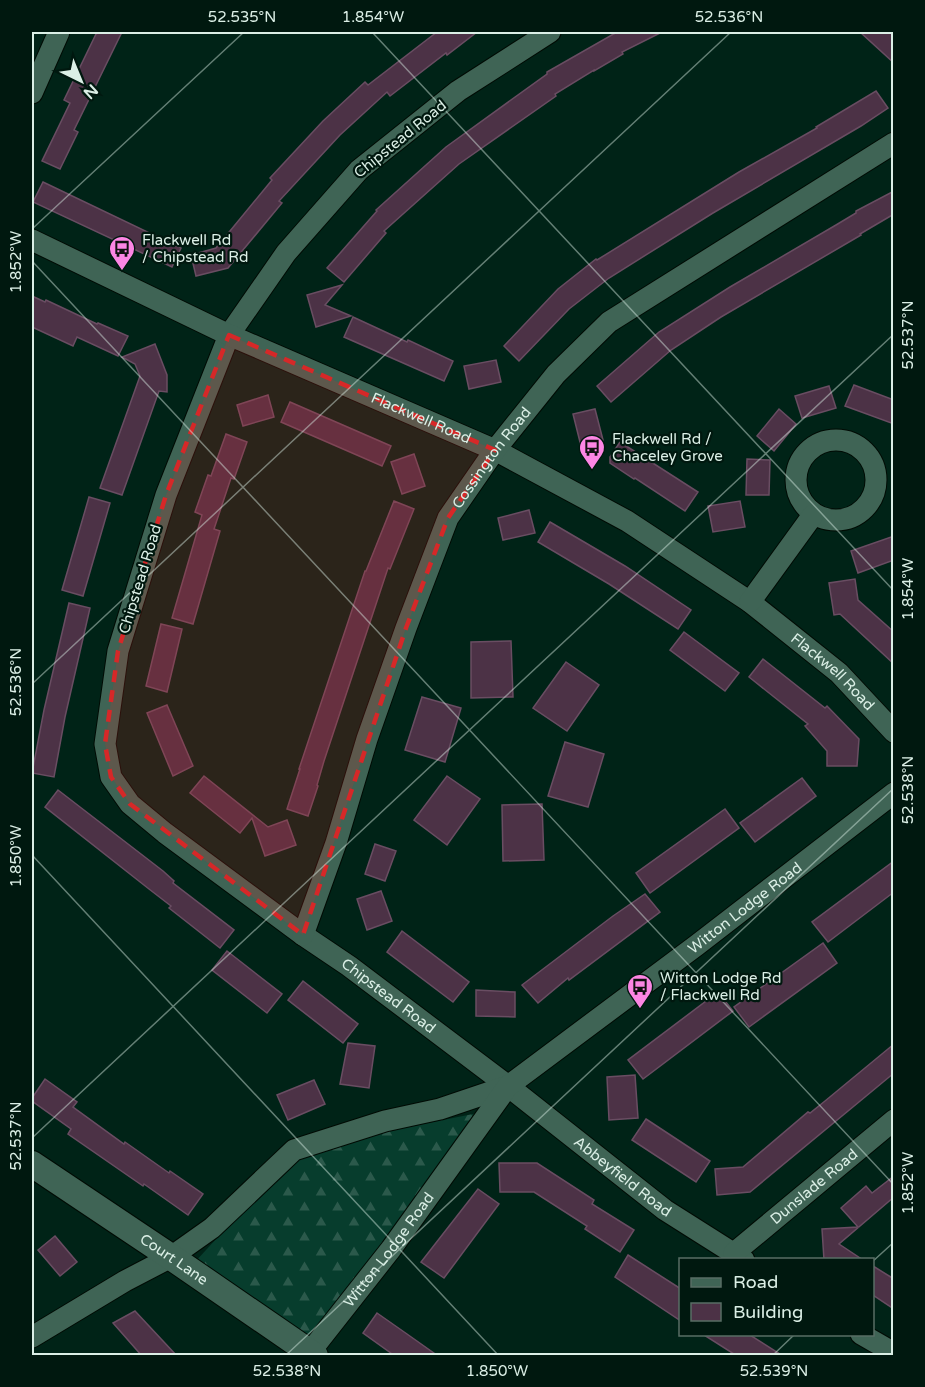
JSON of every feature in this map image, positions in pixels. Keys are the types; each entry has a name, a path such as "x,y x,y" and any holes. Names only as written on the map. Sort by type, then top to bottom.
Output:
{"street":[{"path":"32,93 59,32"},
{"name":"Chipstead Road","path":"508,1086 349,966 303,935 165,833 130,804 111,777 105,744 118,651 166,495 229,335 286,253 359,170 458,91 550,32"},
{"name":"Cossington Road","path":"303,935 336,843 367,739 405,628 448,518 495,450 556,374 609,322 894,143"},
{"name":"Flackwell Road","path":"32,240 229,335 495,450 627,521 750,602 839,673 894,732"},
{"path":"750,602 813,515"},
{"name":"Witton Lodge Road","path":"312,1354 508,1086 697,945 894,793"},
{"name":"Witton Lodge Road","path":"32,1337 125,1281 171,1257 212,1228 294,1150 385,1121 441,1109 508,1086"},
{"name":"Abbeyfield Road","path":"508,1086 665,1210 739,1256"},
{"name":"Dunslade Road","path":"739,1256 894,1120"},
{"name":"Court Lane","path":"32,1164 312,1354"},
{"path":"863,1336 894,1353"}],"highlighted area":[{"path":"229,335 495,450 448,518 406,628 303,935 130,804 111,777 105,744 118,651 166,495"}],"green space":[{"path":"478,1113 307,1348 195,1262 251,1201 297,1160 388,1131"}],"building":[{"path":"97,32 122,32 74,130 78,132 60,169 42,161 70,103 64,100"},
{"path":"437,32 477,32 390,96 387,92 340,135 279,201 282,203 228,268 196,276 191,255 216,248 272,180 270,178 323,121 365,82 368,85"},
{"path":"617,32 662,32 622,52 623,54 555,94 556,96 459,164 384,231 386,233 344,282 327,268 376,210 446,147 547,72"},
{"path":"860,32 894,32 894,63"},
{"path":"876,91 888,108 609,278 569,309 519,361 504,346 558,289 596,259"},
{"path":"43,182 181,248 172,267 33,202"},
{"path":"894,191 894,214 721,317 671,350 611,402 597,386 659,332 856,211"},
{"path":"342,285 325,305 351,316 316,327 307,295"},
{"path":"32,296 128,336 118,356 77,337 73,346 32,327"},
{"path":"353,317 453,361 444,381 344,337"},
{"path":"155,344 167,375 167,392 159,391 122,495 100,488 140,376 135,364 122,357"},
{"path":"496,360 501,382 469,389 464,366"},
{"path":"854,385 894,400 894,424 845,406"},
{"path":"829,386 836,408 802,418 795,396"},
{"path":"268,395 274,417 243,426 237,405"},
{"path":"290,402 391,446 382,466 281,422"},
{"path":"595,409 603,440 581,446 573,414"},
{"path":"779,409 796,424 774,451 757,436"},
{"path":"226,434 247,442 234,479 231,478 214,529 220,531 193,624 172,618 202,515 195,512"},
{"path":"620,442 698,492 685,511 610,463 610,457"},
{"path":"414,454 425,486 402,494 391,462"},
{"path":"747,459 770,460 769,495 746,495"},
{"path":"89,497 110,503 83,596 62,590"},
{"path":"394,501 414,509 390,569 388,568 308,816 287,809 365,571"},
{"path":"740,501 745,527 713,532 708,506"},
{"path":"529,510 535,533 503,540 498,518"},
{"path":"550,522 625,566 691,610 678,629 609,584 538,542"},
{"path":"894,536 894,560 858,573 851,551"},
{"path":"855,579 858,600 894,632 894,664 840,614 834,615 829,583"},
{"path":"69,603 90,608 54,777 32,773"},
{"path":"161,624 182,629 167,692 146,686"},
{"path":"684,632 739,673 725,691 670,650"},
{"path":"511,641 513,697 471,698 471,642"},
{"path":"763,659 825,708 827,706 859,739 857,766 827,766 827,751 805,726 808,724 749,677"},
{"path":"566,662 599,685 567,731 533,708"},
{"path":"422,697 461,708 445,762 405,750"},
{"path":"167,705 193,766 173,776 147,713"},
{"path":"565,742 604,754 588,807 548,796"},
{"path":"204,776 268,827 287,820 296,845 265,856 252,818 240,833 190,793"},
{"path":"447,776 480,799 447,845 414,820"},
{"path":"802,778 816,796 755,842 740,823"},
{"path":"58,790 163,871 174,881 173,883 234,930 220,948 169,908 171,906 45,807"},
{"path":"542,804 544,860 503,861 502,805"},
{"path":"725,809 739,828 650,893 636,873"},
{"path":"375,844 396,851 385,881 365,874"},
{"path":"894,861 894,892 828,942 812,922"},
{"path":"381,891 392,921 367,930 357,899"},
{"path":"645,894 660,912 569,980 568,978 538,1003 522,985 613,916"},
{"path":"402,931 469,982 453,1002 387,952"},
{"path":"823,943 837,963 749,1027 734,1007"},
{"path":"227,951 282,994 267,1013 212,970"},
{"path":"303,981 358,1024 343,1043 288,1000"},
{"path":"476,990 515,992 515,1017 476,1016"},
{"path":"718,992 733,1011 643,1079 628,1060"},
{"path":"348,1043 375,1046 369,1088 340,1084"},
{"path":"894,1044 894,1073 750,1192 717,1195 715,1169 743,1167"},
{"path":"635,1075 638,1118 609,1120 607,1077"},
{"path":"45,1079 77,1102 73,1107 124,1144 125,1142 203,1194 188,1215 68,1134 71,1129 32,1101"},
{"path":"314,1080 325,1104 288,1120 277,1095"},
{"path":"646,1119 710,1161 696,1182 632,1140"},
{"path":"499,1163 537,1163 594,1200 592,1204 634,1230 620,1252 585,1229 587,1226 534,1192 500,1192"},
{"path":"894,1176 894,1197 839,1244 860,1258 824,1258 822,1229 858,1227 841,1208 866,1186 872,1193"},
{"path":"478,1189 499,1204 444,1278 421,1262"},
{"path":"55,1236 77,1262 60,1276 38,1250"},
{"path":"628,1255 679,1288 679,1320 615,1277"},
{"path":"874,1267 894,1279 894,1309 874,1296"},
{"path":"135,1311 177,1356 142,1356 113,1323"},
{"path":"377,1313 438,1356 395,1356 363,1333"},
{"path":"706,1336 752,1336 783,1356 737,1356"}],"place":[{"name":"Flackwell Rd / Chipstead Rd","path":"122,272"},
{"name":"Flackwell Rd / Chaceley Grove","path":"592,471"},
{"name":"Witton Lodge Rd / Flackwell Rd","path":"640,1010"}]}
